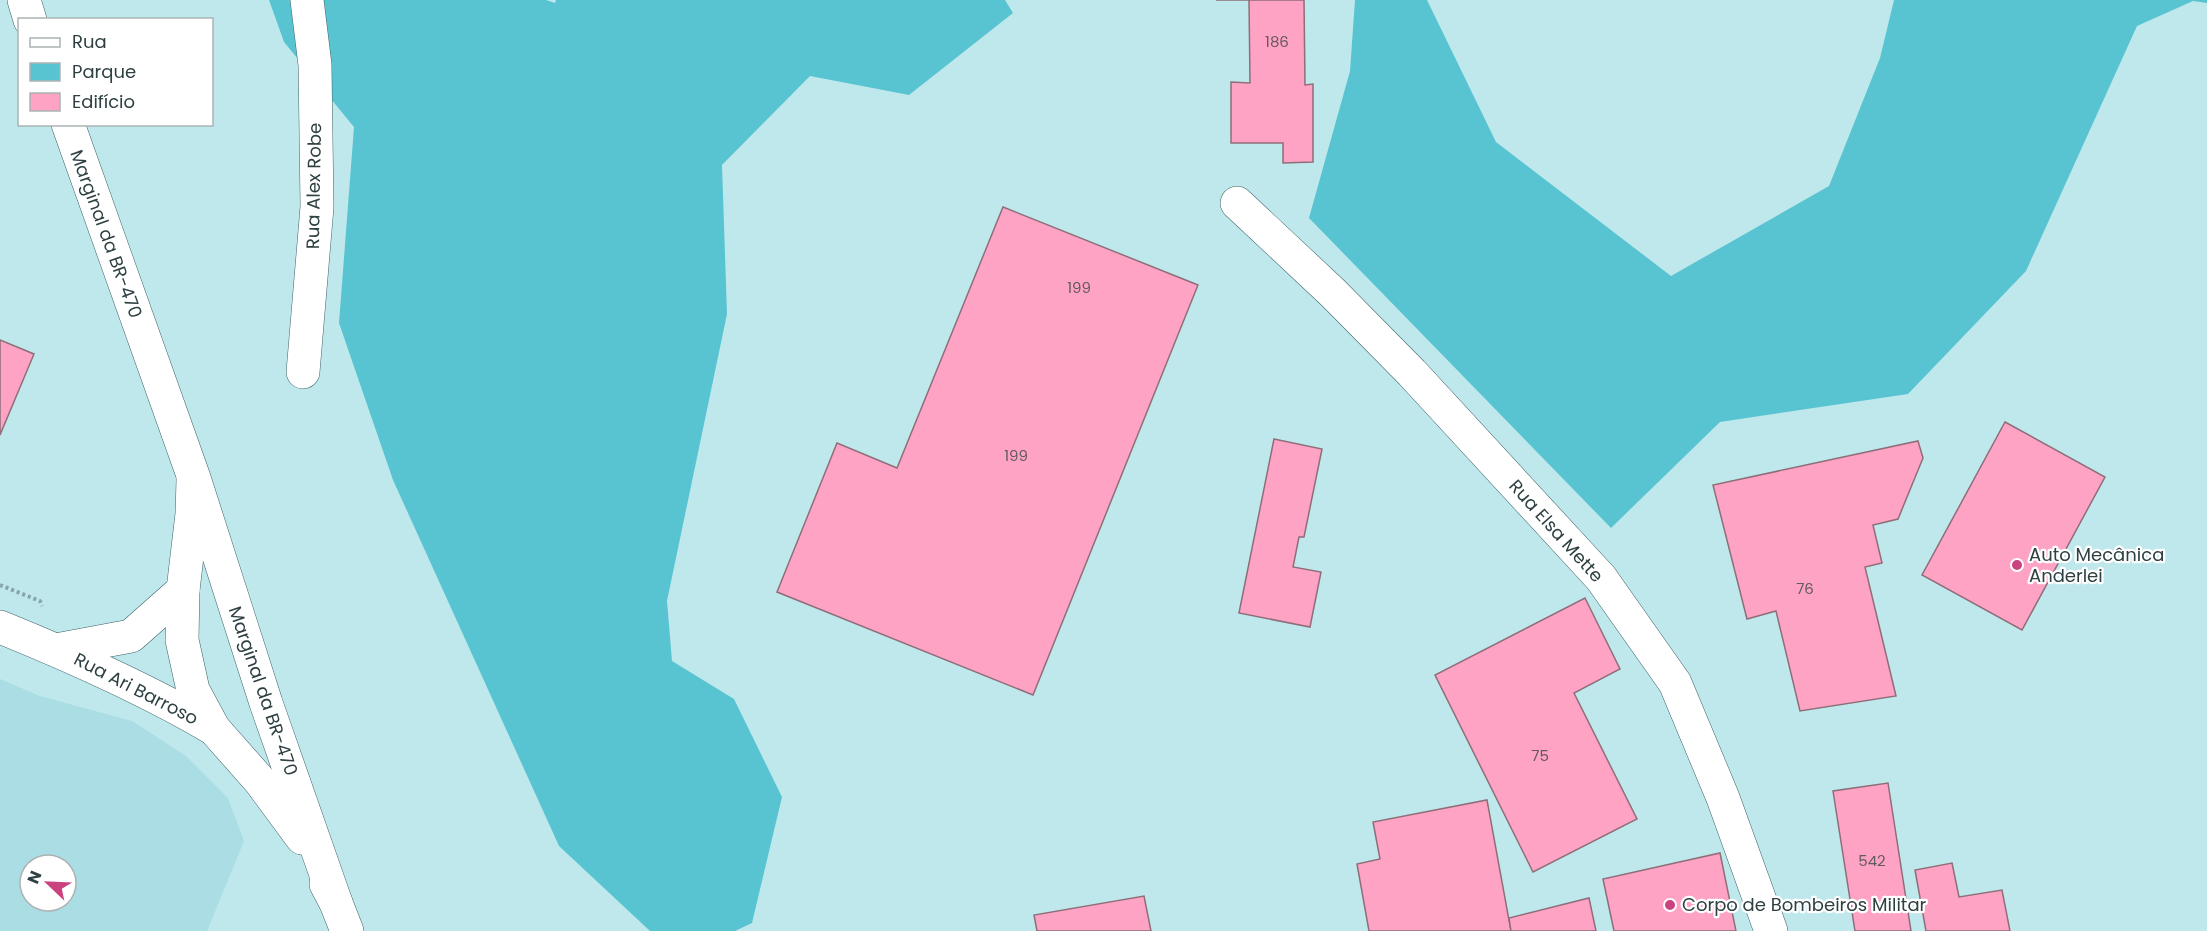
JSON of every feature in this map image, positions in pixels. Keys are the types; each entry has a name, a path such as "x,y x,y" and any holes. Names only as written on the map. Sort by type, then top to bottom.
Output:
{"main road":[{"path":"24,0 29,18"},
{"name":"Rua Alex Robe","path":"303,372 317,207 315,65 307,0"},
{"name":"Marginal da BR-470","path":"69,126 194,478 266,703 342,917"},
{"name":"Rua Elsa Mette","path":"1237,203 1333,293 1412,373 1601,578 1675,683 1723,798 1771,931"},
{"name":"Marginal da BR-470","path":"194,478 183,590 182,640 193,690 214,729"},
{"name":"Rua Ari Barroso","path":"57,650 131,636 183,590"},
{"name":"Rua Ari Barroso","path":"0,627 57,650 166,700 214,729"},
{"path":"214,729 260,781 300,834 342,917"}],"shaded area":[{"path":"0,679 40,696 132,721 186,756 228,798 244,841 207,931 0,931"}],"green space":[{"path":"269,0 546,0 555,3 556,0 1005,0 1013,13 909,95 810,76 722,165 727,314 667,601 672,661 734,699 782,797 752,923 735,931 650,931 559,846 393,480 339,323 354,127 284,42"},
{"path":"1355,0 1427,0 1496,142 1671,276 1829,186 1880,58 1894,0 2207,0 2207,3 2193,1 2137,26 2026,271 1908,394 1720,422 1611,528 1309,218 1350,71"}],"building":[{"path":"1249,0 1304,0 1305,85 1313,84 1313,162 1283,163 1283,143 1231,143 1231,82 1250,83"},
{"path":"1003,207 1198,285 1033,695 777,592 837,443 897,468"},
{"path":"0,340 34,354 0,435"},
{"path":"2005,422 2105,477 2022,630 1922,575"},
{"path":"1274,439 1322,449 1304,537 1299,537 1293,567 1321,572 1310,627 1239,613"},
{"path":"1918,441 1923,458 1898,519 1873,525 1882,563 1865,567 1896,696 1800,711 1776,611 1747,619 1713,485"},
{"path":"1585,598 1620,669 1574,693 1637,819 1533,872 1435,675"},
{"path":"1888,783 1911,931 1855,931 1833,791"},
{"path":"1487,800 1511,931 1369,931 1357,864 1380,859 1373,822"},
{"name":"Corpo de Bombeiros Militar","path":"1720,853 1736,931 1614,931 1603,879"},
{"path":"1952,863 1959,897 2002,890 2010,931 1926,931 1915,870"},
{"path":"1144,896 1151,931 1037,931 1034,915"},
{"path":"1589,898 1596,931 1511,931 1509,918"}],"place":[{"name":"Auto Mecânica Anderlei","path":"2017,565"},
{"name":"Corpo de Bombeiros Militar","path":"1670,905"}]}
